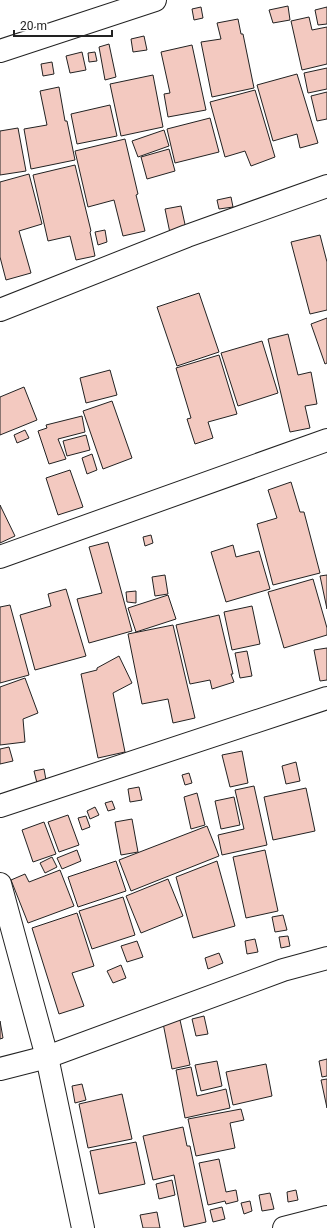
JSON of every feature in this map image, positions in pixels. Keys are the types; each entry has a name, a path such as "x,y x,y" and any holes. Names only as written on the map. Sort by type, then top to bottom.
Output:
{"street":[{"path":"0,50 155,0"},
{"path":"0,310 187,236 327,186"},
{"path":"0,557 327,440"},
{"path":"0,806 327,698"},
{"path":"0,884 47,1057 83,1228"},
{"path":"0,1069 47,1057 283,970 327,958"},
{"path":"284,1228 327,1217"}],"building":[{"path":"288,6 290,20 273,23 269,10"},
{"path":"201,7 203,18 194,20 192,9"},
{"path":"327,7 327,24 318,25 315,10"},
{"path":"309,17 312,30 327,27 327,64 302,70 291,21"},
{"path":"238,19 241,34 243,34 254,88 212,97 201,42 221,39 217,23"},
{"path":"144,36 147,50 133,52 131,39"},
{"path":"109,44 116,77 105,80 99,47"},
{"path":"192,45 206,110 168,117 164,94 170,93 161,52"},
{"path":"82,52 86,70 70,73 66,56"},
{"path":"95,52 97,61 89,62 88,53"},
{"path":"52,62 54,74 43,76 41,64"},
{"path":"327,68 327,89 308,93 304,73"},
{"path":"297,74 318,143 300,148 297,134 273,141 257,85"},
{"path":"153,75 163,127 121,136 110,84"},
{"path":"59,87 65,121 67,121 75,160 31,169 24,129 47,125 40,91"},
{"path":"255,90 275,157 251,166 245,151 225,157 210,102"},
{"path":"327,92 327,119 317,121 311,96"},
{"path":"110,105 117,136 77,144 71,114"},
{"path":"210,118 219,152 175,163 167,129"},
{"path":"18,128 26,171 0,175 0,131"},
{"path":"164,130 169,146 138,157 132,141"},
{"path":"125,139 145,231 123,236 114,200 88,207 75,151"},
{"path":"169,149 175,171 147,179 141,157"},
{"path":"75,165 91,231 95,256 76,260 70,236 48,241 33,175"},
{"path":"29,174 42,224 19,231 31,273 6,280 0,257 0,182"},
{"path":"231,197 233,207 219,209 217,200"},
{"path":"181,206 186,229 170,233 165,209"},
{"path":"105,230 107,242 98,245 95,232"},
{"path":"320,235 327,262 327,310 310,314 291,242"},
{"path":"199,293 219,352 177,366 157,307"},
{"path":"327,318 327,363 325,364 311,324"},
{"path":"288,334 298,375 311,372 317,404 305,406 310,428 290,432 268,339"},
{"path":"262,341 278,393 238,406 221,353"},
{"path":"219,355 237,414 208,422 213,438 195,444 187,419 191,418 176,368"},
{"path":"110,370 117,395 86,403 80,378"},
{"path":"24,387 37,420 0,435 0,397"},
{"path":"112,401 132,458 103,469 83,411"},
{"path":"82,416 85,432 58,439 66,459 49,464 38,431 47,428 46,425"},
{"path":"25,430 29,438 17,443 14,435"},
{"path":"86,435 90,450 67,456 63,441"},
{"path":"92,454 97,470 87,474 82,458"},
{"path":"70,470 83,507 58,515 46,478"},
{"path":"291,482 300,512 304,512 320,573 273,585 257,524 277,518 268,490"},
{"path":"0,505 15,536 0,543"},
{"path":"151,535 153,543 145,546 143,537"},
{"path":"108,542 132,631 89,643 77,599 102,593 89,547"},
{"path":"233,545 236,557 259,551 270,589 226,602 211,552"},
{"path":"165,575 168,594 155,596 152,577"},
{"path":"327,575 327,609 320,576"},
{"path":"313,579 327,628 327,635 284,648 268,592"},
{"path":"66,589 86,656 35,670 20,615 51,606 48,594"},
{"path":"136,591 136,603 127,602 126,592"},
{"path":"168,595 176,619 136,632 128,608"},
{"path":"10,605 29,675 0,683 0,607"},
{"path":"252,606 260,644 232,650 224,612"},
{"path":"219,615 234,682 212,689 210,680 190,684 176,625"},
{"path":"173,625 195,718 173,723 168,699 142,704 128,634"},
{"path":"327,648 327,680 320,681 314,650"},
{"path":"247,651 252,676 240,678 235,653"},
{"path":"119,656 132,683 113,693 125,752 98,758 81,674 97,670 97,668"},
{"path":"25,678 38,713 23,719 25,742 0,745 0,687"},
{"path":"9,747 13,761 0,764 0,749"},
{"path":"242,751 248,783 230,787 222,755"},
{"path":"296,762 300,781 286,784 282,766"},
{"path":"44,769 46,780 37,783 34,771"},
{"path":"189,773 192,783 185,785 182,775"},
{"path":"254,786 267,845 222,855 218,835 244,829 235,790"},
{"path":"139,787 142,800 130,802 128,789"},
{"path":"306,788 315,831 273,840 264,797"},
{"path":"197,793 205,825 191,829 184,797"},
{"path":"234,797 240,825 221,829 215,801"},
{"path":"112,801 115,809 108,811 105,803"},
{"path":"95,807 99,815 90,819 87,811"},
{"path":"68,815 79,845 59,852 48,822"},
{"path":"86,816 90,827 82,830 78,818"},
{"path":"132,819 138,852 121,855 115,822"},
{"path":"44,822 56,854 33,862 22,830"},
{"path":"207,826 219,856 131,891 119,860"},
{"path":"77,850 81,861 62,869 57,858"},
{"path":"265,850 278,911 246,918 233,857"},
{"path":"52,857 57,867 45,873 40,863"},
{"path":"116,861 126,891 78,907 68,877"},
{"path":"217,861 235,926 193,938 176,877"},
{"path":"60,870 74,906 28,923 11,880 25,874 29,882"},
{"path":"168,879 183,916 141,933 126,896"},
{"path":"123,897 135,935 92,949 79,911"},
{"path":"77,913 94,966 72,973 84,1006 59,1014 32,928"},
{"path":"283,915 287,930 275,932 272,917"},
{"path":"288,936 290,946 281,948 279,937"},
{"path":"255,939 258,952 247,954 245,941"},
{"path":"137,941 143,957 127,962 121,946"},
{"path":"219,953 223,963 208,969 205,958"},
{"path":"121,965 126,978 113,983 107,971"},
{"path":"204,1016 208,1034 196,1036 192,1019"},
{"path":"180,1020 190,1065 172,1069 163,1023"},
{"path":"0,1021 3,1038 0,1039"},
{"path":"327,1059 327,1076 322,1077 319,1061"},
{"path":"217,1061 222,1086 201,1091 195,1065"},
{"path":"266,1064 272,1096 233,1105 226,1072"},
{"path":"191,1067 197,1096 226,1089 230,1108 185,1118 176,1070"},
{"path":"327,1079 327,1108 321,1080"},
{"path":"82,1084 86,1100 75,1103 72,1086"},
{"path":"122,1094 132,1139 88,1148 79,1104"},
{"path":"241,1109 244,1120 230,1123 235,1148 196,1156 188,1119"},
{"path":"183,1127 187,1146 190,1146 206,1222 184,1227 174,1175 153,1180 143,1136"},
{"path":"136,1142 145,1184 99,1194 90,1151"},
{"path":"219,1159 226,1192 236,1190 238,1201 226,1204 225,1201 208,1205 199,1163"},
{"path":"172,1180 175,1195 159,1199 156,1184"},
{"path":"296,1190 298,1200 288,1202 287,1192"},
{"path":"270,1193 274,1209 262,1211 259,1195"},
{"path":"250,1201 252,1211 244,1214 241,1203"},
{"path":"222,1207 225,1219 213,1222 210,1210"},
{"path":"157,1212 160,1228 143,1228 140,1215"}]}
